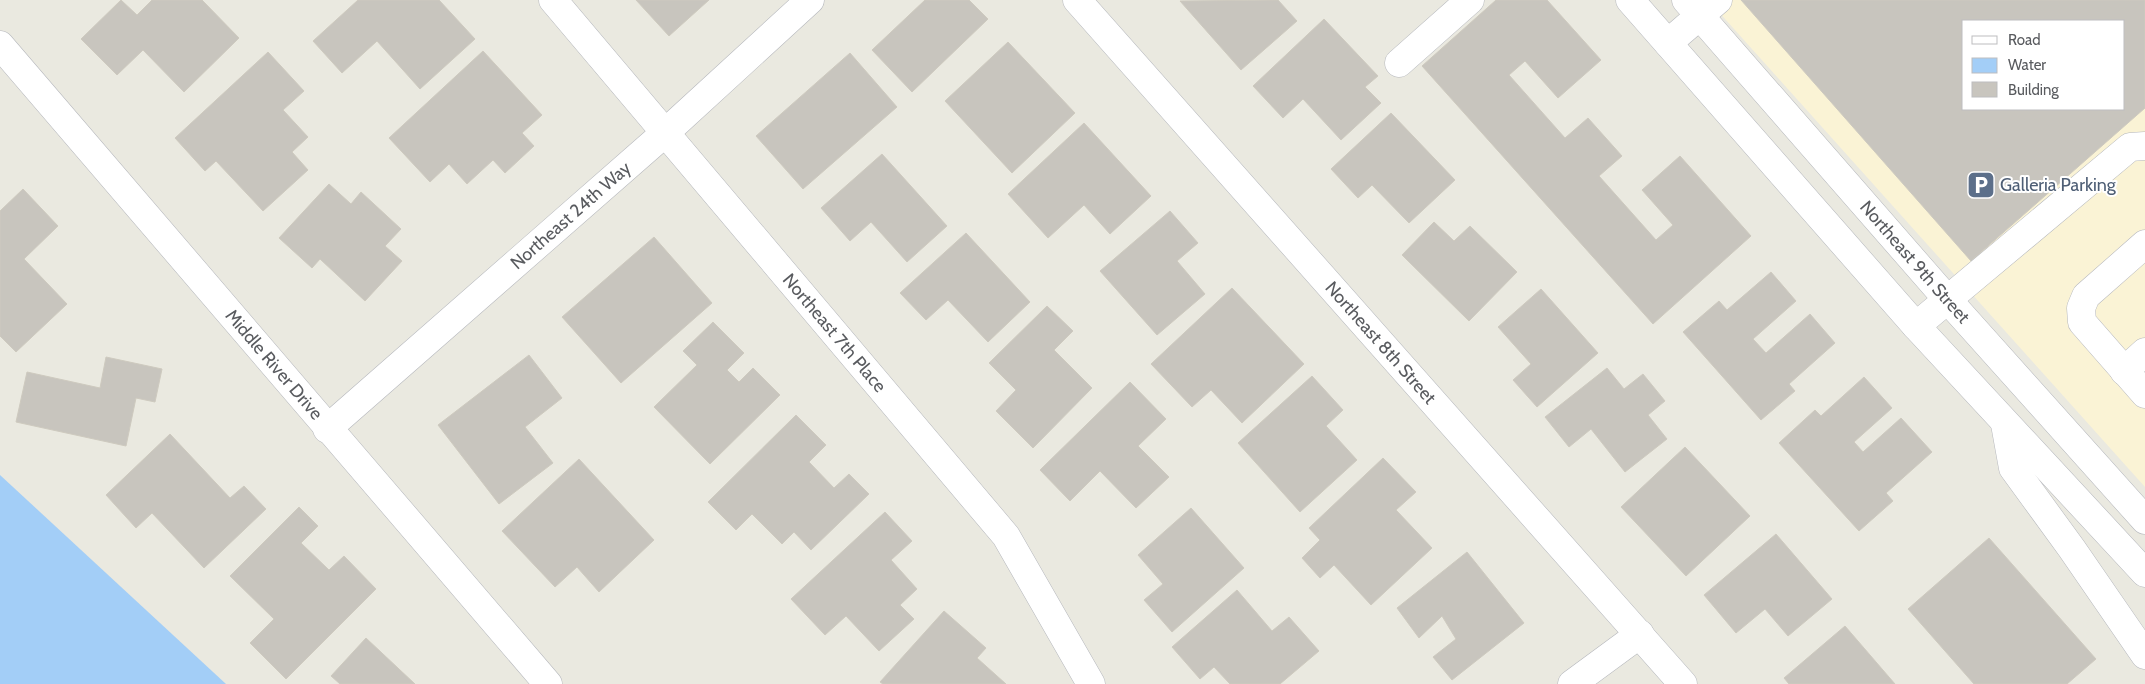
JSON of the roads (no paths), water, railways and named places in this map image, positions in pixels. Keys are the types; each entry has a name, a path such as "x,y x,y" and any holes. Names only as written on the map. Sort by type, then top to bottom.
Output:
{"street":[{"name":"Northeast 7th Place","path":"553,0 1006,536 1091,684"},
{"name":"Northeast 24th Way","path":"327,429 666,132 810,0"},
{"name":"Northeast 8th Street","path":"1078,0 1683,684"},
{"path":"1399,63 1470,0"},
{"path":"1630,0 1916,326 2145,573"},
{"path":"1668,43 1702,5"},
{"name":"Northeast 9th Street","path":"1702,5 1947,299 2145,520"},
{"name":"Middle River Drive","path":"0,45 327,429 548,684"},
{"path":"1916,326 2130,147 2145,146"},
{"path":"2145,244 2086,296 2081,308 2082,322 2145,394"},
{"path":"2124,371 2145,352"},
{"path":"2005,424 2013,468 2072,549 2145,656"},
{"path":"1572,684 1640,634"}],"water":[{"path":"0,475 226,684 0,684"}],"place":[{"name":"Galleria Parking","path":"1981,185"}]}
